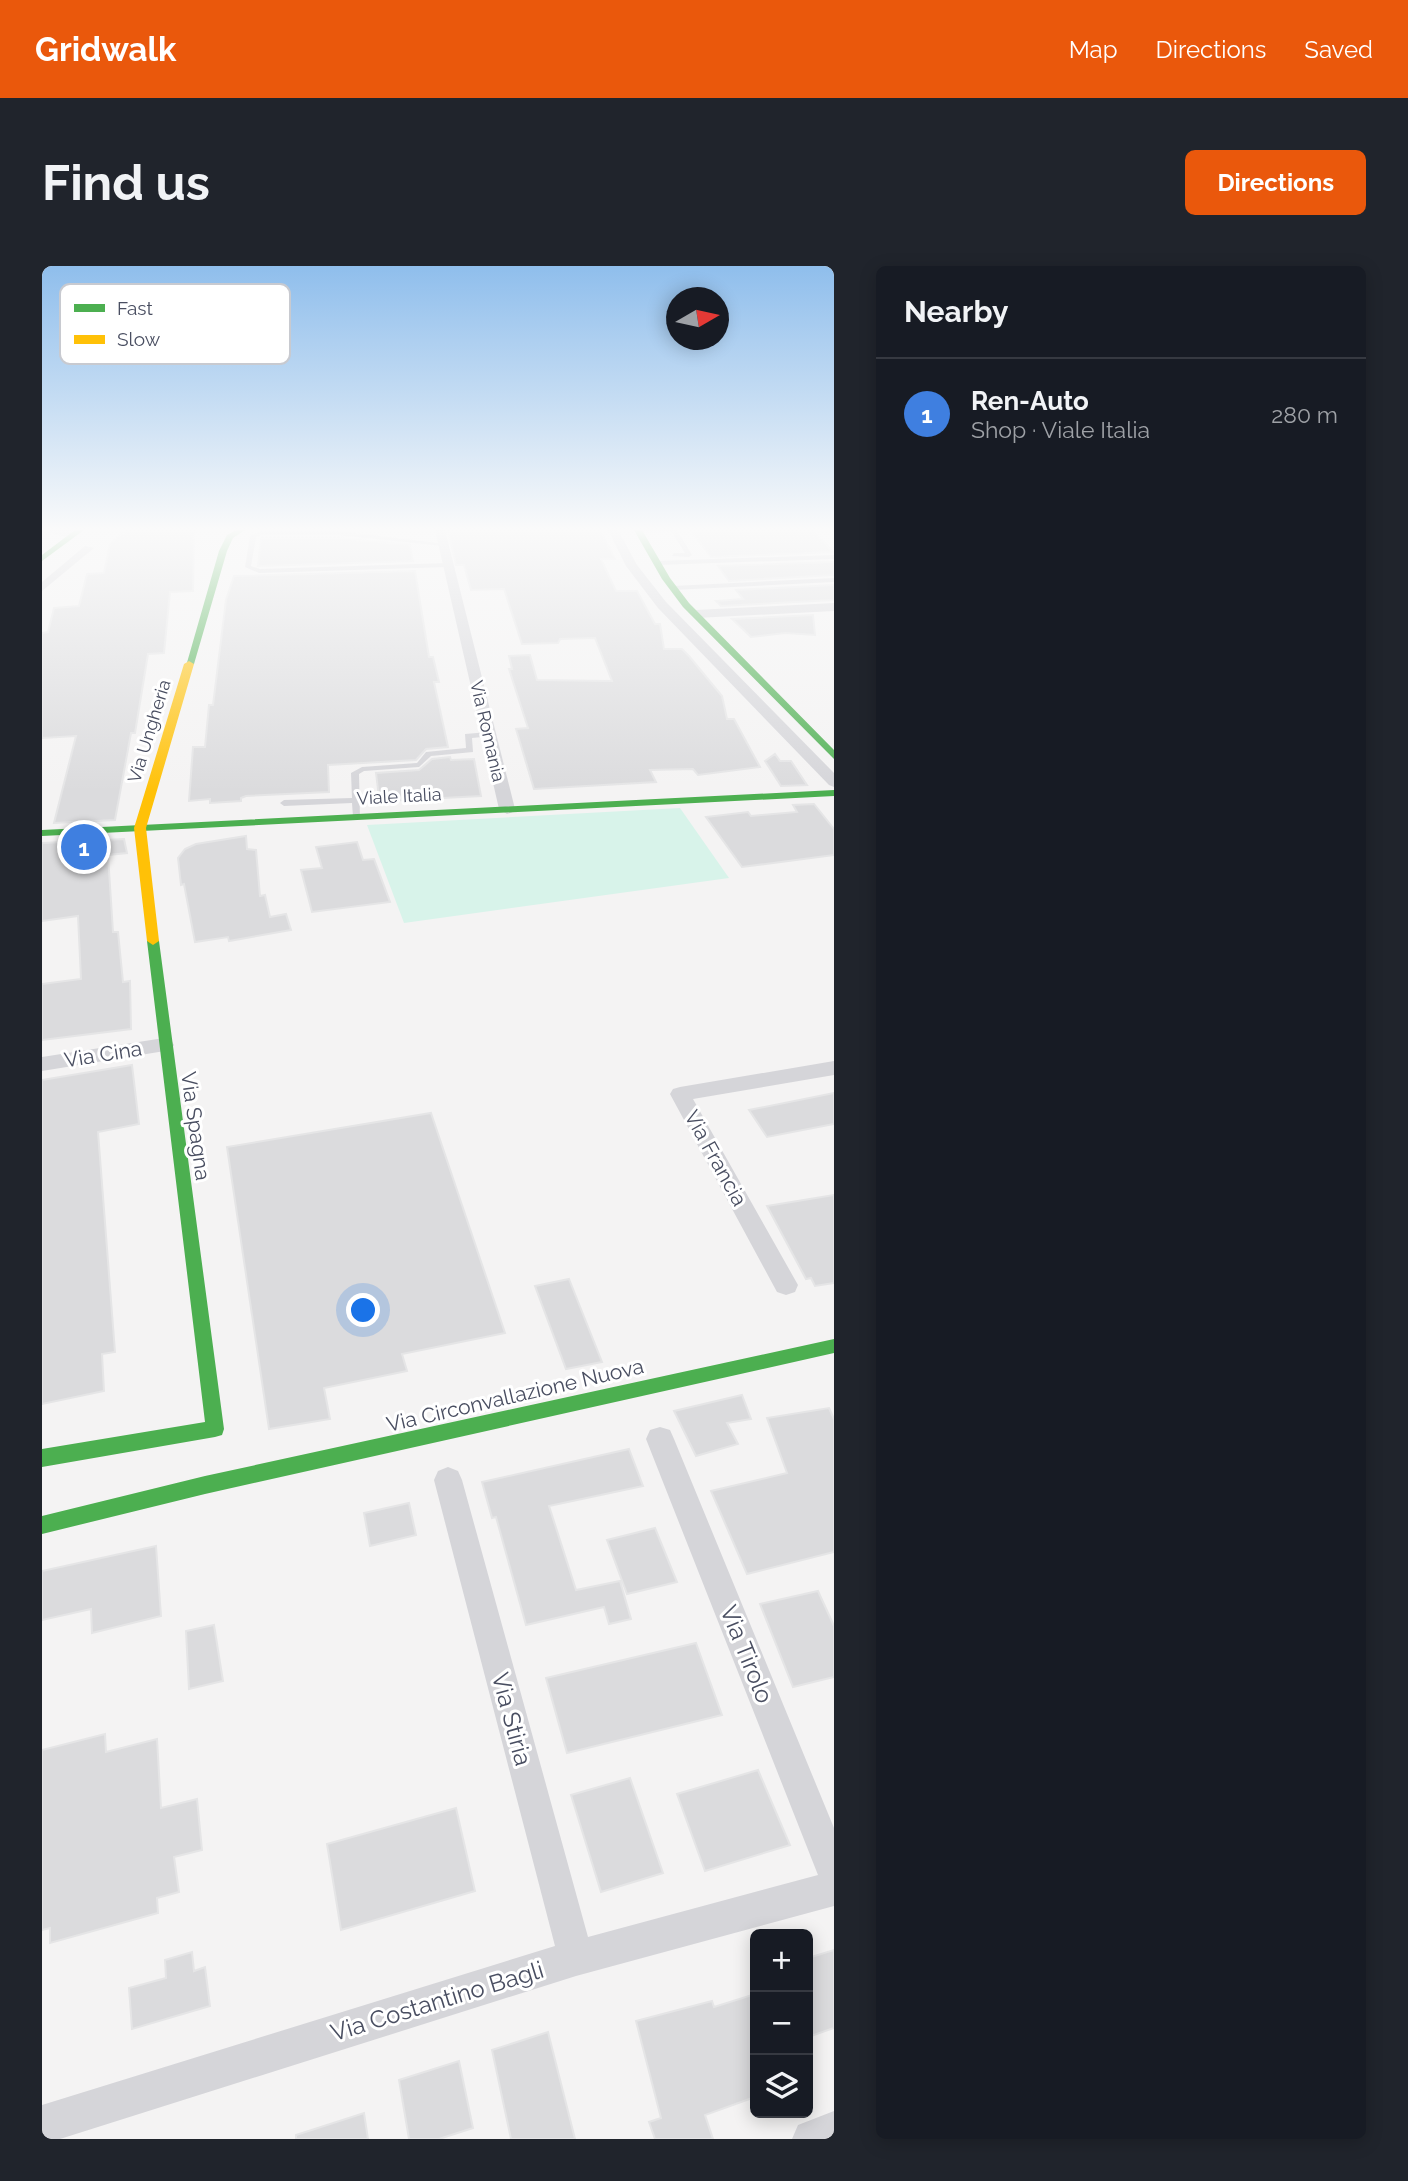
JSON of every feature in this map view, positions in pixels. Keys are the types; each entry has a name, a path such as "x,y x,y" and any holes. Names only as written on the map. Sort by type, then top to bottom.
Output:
{"street":[{"name":"Via Ungheria","path":"140,828 203,617"},
{"name":"Via Romania","path":"461,617 507,809"},
{"path":"675,617 834,784"},
{"path":"699,617 834,757"},
{"path":"798,617 801,621"},
{"path":"787,735 811,732"},
{"name":"Viale Italia","path":"757,796 834,784"},
{"name":"Viale Italia","path":"42,833 834,793"},
{"name":"Via Spagna","path":"42,1458 215,1429 164,1045 140,828"},
{"name":"Via Cina","path":"42,1064 164,1045"},
{"name":"Via Francia","path":"786,1285 680,1094 834,1068"},
{"name":"Via Circonvallazione Nuova","path":"42,1525 205,1485 834,1346"},
{"name":"Via Tirolo","path":"660,1439 834,1870"},
{"name":"Via Stiria","path":"448,1480 576,1958"},
{"name":"Via Circonvallazione Nuova","path":"56,1504 205,1485"},
{"name":"Via Costantino Bagli","path":"42,2125 576,1958 834,1888"},
{"path":"812,2139 834,2132"}],"lane":[{"path":"357,817 355,773 362,769 419,765 429,754 470,750 468,736 489,734"},
{"path":"284,803 356,800"}],"green space":[{"path":"680,808 729,878 404,923 367,825"}],"building":[{"path":"52,617 168,617 164,653 148,654 135,733 131,733 115,820 54,823 76,736 42,738 42,633 48,632"},
{"path":"224,617 423,617 429,657 433,657 439,682 434,682 448,747 426,749 416,760 328,765 329,792 246,796 241,798 241,801 210,803 210,799 189,801 193,747 205,747 209,705 213,705"},
{"path":"513,617 651,617 655,624 660,624 664,649 682,649 722,696 727,719 734,719 760,767 698,775 693,769 650,770 656,782 534,789 516,729 528,728 509,669 512,669 509,656 530,655 537,680 612,681 595,638 522,644"},
{"path":"813,617 815,635 785,633 751,637 732,619"},
{"path":"775,754 780,761 791,761 807,785 781,786 765,761"},
{"path":"450,757 451,760 474,759 481,796 385,801 384,796 379,797 376,773 419,770 432,759"},
{"path":"814,804 834,829 834,855 742,867 706,817 748,812 751,816 797,812 793,805"},
{"path":"246,836 247,849 256,850 260,896 265,895 270,917 286,914 291,930 229,941 228,937 195,942 184,884 181,885 178,858 185,849 196,844"},
{"path":"124,839 127,853 108,855 113,932 118,932 123,982 130,981 131,1029 42,1040 42,984 81,979 78,916 42,921 42,843"},
{"path":"357,842 363,860 374,859 390,902 312,912 301,870 322,868 316,847"},
{"path":"132,1065 139,1124 98,1132 115,1352 102,1354 104,1391 42,1404 42,1080"},
{"path":"834,1093 834,1124 767,1137 749,1110"},
{"path":"431,1113 505,1333 402,1354 407,1371 324,1388 330,1419 269,1429 227,1147"},
{"path":"834,1195 834,1283 815,1286 811,1278 806,1279 767,1206"},
{"path":"569,1279 602,1362 566,1369 535,1286"},
{"path":"742,1395 751,1419 727,1423 738,1444 696,1456 674,1411"},
{"path":"829,1408 834,1419 834,1552 747,1574 711,1491 787,1473 767,1418"},
{"path":"629,1449 643,1486 549,1506 576,1590 620,1581 631,1619 609,1624 604,1607 526,1625 496,1517 492,1518 482,1482"},
{"path":"409,1503 416,1535 370,1546 364,1513"},
{"path":"655,1528 677,1582 627,1594 607,1540"},
{"path":"156,1546 161,1616 92,1633 91,1609 42,1620 42,1571"},
{"path":"818,1591 834,1626 834,1677 793,1687 760,1604"},
{"path":"214,1625 223,1681 189,1689 186,1631"},
{"path":"696,1643 722,1715 567,1753 546,1678"},
{"path":"105,1734 106,1752 157,1739 161,1808 197,1799 202,1850 174,1857 179,1892 157,1898 158,1913 50,1943 50,1928 42,1930 42,1750"},
{"path":"758,1770 790,1845 705,1871 677,1794"},
{"path":"630,1778 663,1873 601,1892 571,1795"},
{"path":"456,1808 475,1891 341,1930 327,1844"},
{"path":"834,1950 834,2028 813,2035 813,1992 813,1956"},
{"path":"192,1952 194,1971 205,1967 210,2006 132,2029 129,1988 166,1978 165,1960"},
{"path":"750,1996 750,2099 705,2115 713,2139 655,2139 649,2122 661,2118 636,2021 712,2001 714,2007"},
{"path":"548,2032 575,2139 511,2139 492,2050"},
{"path":"459,2061 473,2128 439,2139 409,2139 399,2080"},
{"path":"364,2113 368,2139 296,2139 296,2135"}],"traffic: fast":[{"path":"189,664 203,617"},
{"path":"698,617 834,756"},
{"path":"42,833 834,793"},
{"path":"42,1458 215,1429 153,941"},
{"path":"42,1525 205,1485 834,1346"}],"traffic: slow":[{"path":"153,941 140,828 189,664"}],"place":[{"name":"Ren-Auto","path":"84,847"}]}
